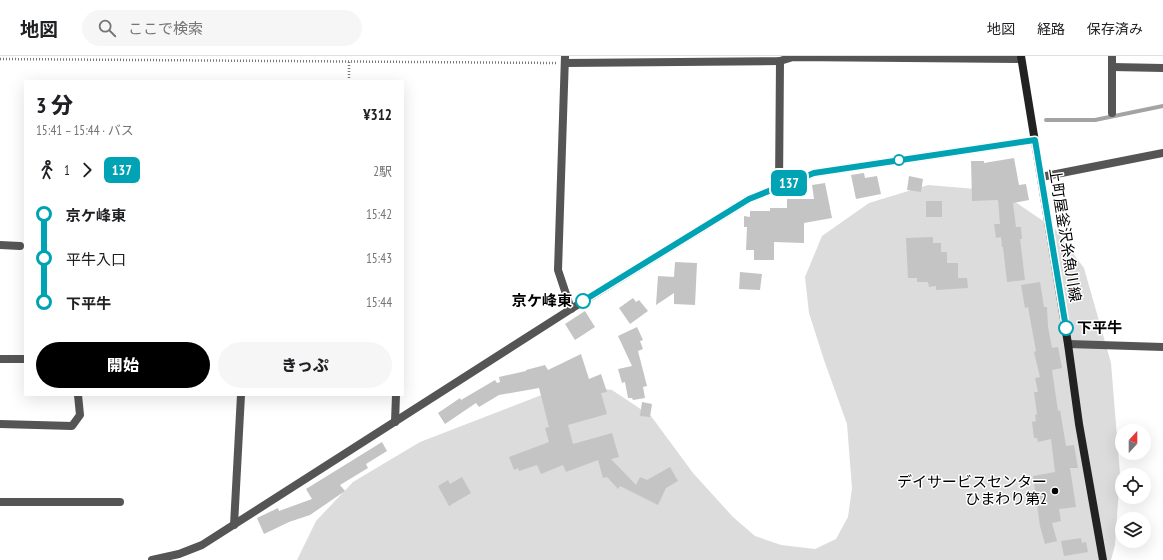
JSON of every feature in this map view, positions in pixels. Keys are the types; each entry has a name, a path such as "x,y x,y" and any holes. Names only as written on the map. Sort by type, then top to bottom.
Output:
{"main road":[{"name":"上町屋釜沢糸魚川線","path":"1021,58 1068,344 1079,424 1103,560"}],"street":[{"path":"571,309 558,270 565,60 780,62 793,56 1021,58"},
{"path":"1112,56 1112,113"},
{"path":"779,187 780,62"},
{"path":"1112,67 1163,68"},
{"path":"152,560 179,554 202,545 571,309 749,199 814,173 1035,140"},
{"path":"1041,177 1163,152"},
{"path":"0,245 20,246"},
{"path":"1068,344 1163,347"},
{"path":"0,359 24,359"},
{"path":"0,424 72,426 80,414 78,396"},
{"path":"234,525 241,396"},
{"path":"395,422 396,396"},
{"path":"0,502 120,502"}],"path":[{"path":"0,59 350,62 565,60"},
{"path":"349,80 350,62"}],"shaded area":[{"path":"928,185 999,191 1055,229 1084,268 1111,363 1116,424 1115,460 1119,460 1120,468 1115,468 1115,504 1118,504 1117,512 1115,512 1115,545 1111,560 297,560 316,521 353,482 420,442 539,396 576,385 612,390 651,416 693,473 733,517 755,536 781,545 815,549 836,539 848,517 852,488 847,424 809,313 805,277 822,236 869,203"}],"building":[{"path":"1014,158 1019,185 1026,184 1029,200 1013,203 1016,227 1021,227 1022,239 1020,239 1025,280 1007,282 1001,237 996,238 994,224 1000,224 998,200 972,201 971,161 984,161 984,163"},
{"path":"864,173 865,178 877,176 881,194 856,199 851,175"},
{"path":"909,176 923,179 921,192 907,190"},
{"path":"825,183 832,218 804,223 804,243 774,242 774,260 754,260 754,250 746,250 747,227 744,227 744,216 750,217 750,211 770,211 770,208 787,208 787,199 814,199 812,185"},
{"path":"926,201 942,201 942,217 926,217"},
{"path":"933,237 933,243 941,243 941,252 947,252 947,263 958,263 958,278 967,278 968,288 936,290 936,286 929,287 928,282 917,282 917,278 908,278 906,238"},
{"path":"675,262 697,263 695,305 674,304 674,293 656,305 658,276 674,277"},
{"path":"740,272 762,274 760,290 739,289"},
{"path":"1040,282 1044,307 1047,307 1048,327 1052,348 1058,347 1062,368 1052,370 1058,411 1060,410 1066,446 1074,445 1078,468 1070,468 1076,507 1059,509 1061,521 1052,523 1057,541 1045,544 1040,526 1033,476 1055,472 1051,439 1038,442 1037,438 1034,438 1032,422 1036,421 1035,415 1037,414 1034,392 1038,392 1035,378 1040,377 1034,352 1036,351 1028,307 1025,308 1021,285"},
{"path":"633,298 636,302 639,300 648,311 630,324 619,308"},
{"path":"585,311 595,327 575,340 565,324"},
{"path":"637,327 643,340 640,341 643,349 638,351 647,386 643,387 645,398 633,400 632,398 628,398 625,382 622,383 618,369 632,366 618,336"},
{"path":"581,354 589,379 601,374 607,392 601,393 607,414 568,425 573,444 612,433 619,457 611,459 636,485 640,477 647,480 670,467 678,481 666,488 658,505 620,486 618,489 607,477 603,478 598,460 566,472 563,465 541,474 537,465 519,471 518,468 514,470 509,457 549,442 545,428 549,427 539,388 499,395 479,407 476,403 445,424 438,413 460,398 461,400 495,380 497,383 500,382 499,377 545,365 548,370"},
{"path":"642,402 652,404 650,417 640,416"},
{"path":"382,442 387,451 366,464 368,468 340,485 345,491 310,515 289,522 264,534 257,518 278,508 279,511 312,499 306,489"},
{"path":"462,477 471,493 449,506 438,486 448,480 450,484"},
{"path":"1081,538 1082,543 1086,542 1088,552 1064,556 1061,541"}],"waterway":[{"path":"1046,120 1095,120 1163,106"}],"bus line":[{"name":"137","path":"583,301 749,199 814,173 1035,140 1066,328"}],"place":[{"name":"京ケ峰東","path":"583,301"},
{"name":"下平牛","path":"1066,328"},
{"name":"デイサービスセンター ひまわり第2","path":"1055,491"}]}
